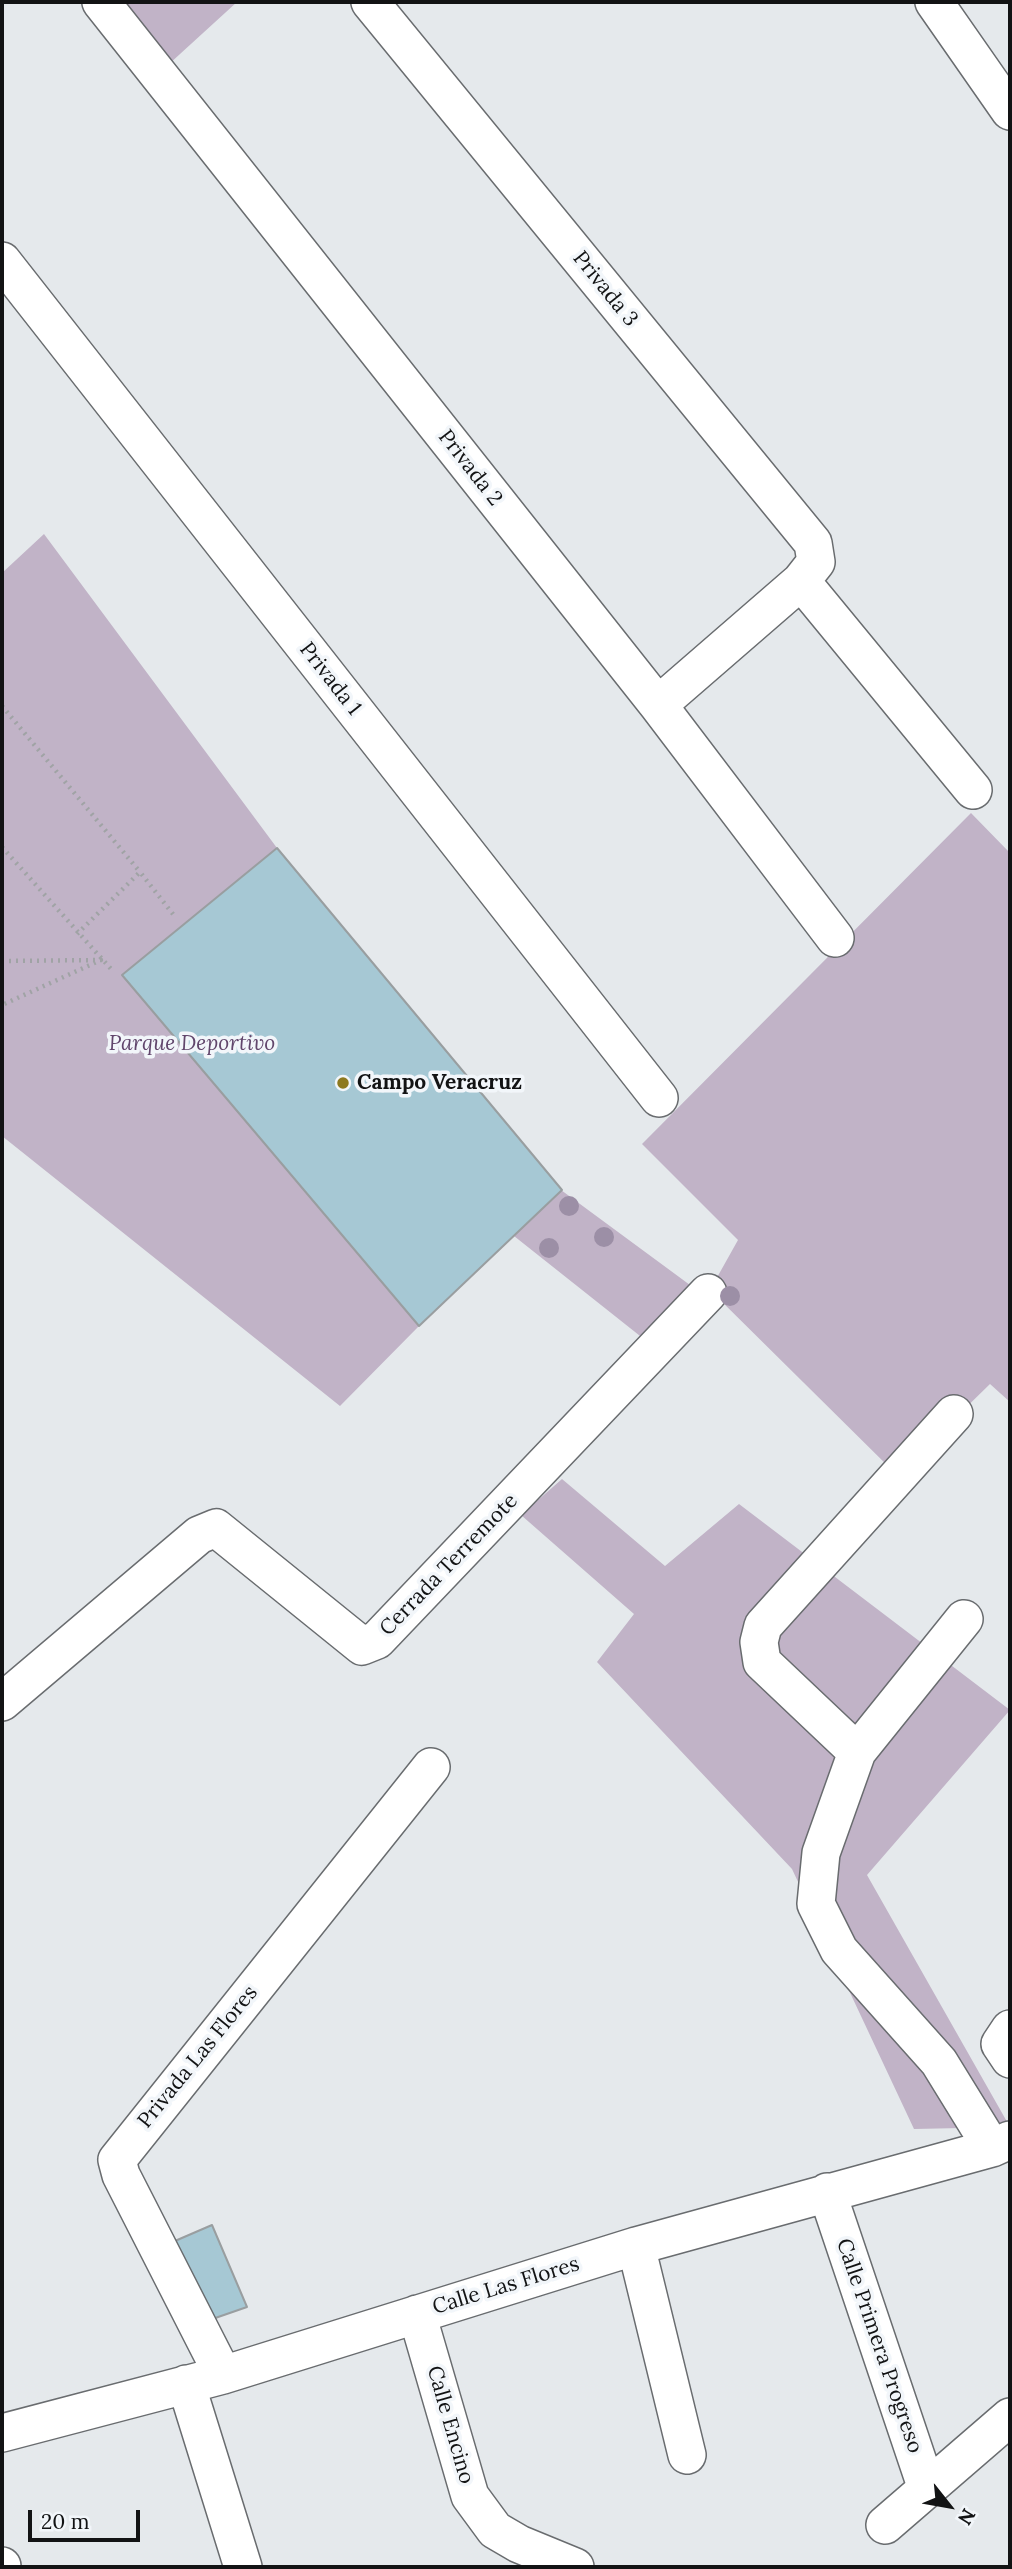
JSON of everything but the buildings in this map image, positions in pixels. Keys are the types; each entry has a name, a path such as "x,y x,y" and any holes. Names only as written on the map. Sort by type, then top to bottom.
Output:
{"street":[{"name":"Privada 2","path":"101,2 657,705 835,938"},
{"name":"Privada 3","path":"370,2 813,543 816,562 801,581 657,705"},
{"path":"934,2 1006,96"},
{"name":"Privada 1","path":"2,261 659,1098"},
{"path":"801,581 973,790"},
{"name":"Cerrada Terremote","path":"2,1702 199,1535 216,1528 362,1646 377,1640 708,1293"},
{"path":"857,1752 762,1662 759,1642 763,1626 954,1414"},
{"path":"964,1619 857,1752 821,1853 816,1903 839,1950 939,2062 1001,2144"},
{"name":"Privada Las Flores","path":"223,2375 121,2175 117,2160 430,1767"},
{"path":"1010,2029 1000,2043 1010,2059"},
{"name":"Calle Las Flores","path":"2,2433 223,2375 636,2246 1001,2144"},
{"name":"Calle Primera Progreso","path":"827,2192 927,2488"},
{"path":"636,2246 687,2455"},
{"name":"Calle Encino","path":"417,2314 470,2496 495,2530 519,2544 575,2567"},
{"path":"186,2384 243,2567"},
{"path":"885,2525 1010,2417"}],"path":[{"path":"2,706 176,918"},
{"path":"2,847 100,960 111,969"},
{"path":"77,934 140,872"},
{"path":"2,961 100,960"},
{"path":"2,1005 100,960"}],"green space":[{"path":"100,2 237,2 157,75"},
{"name":"Parque Deportivo","path":"44,534 277,848 561,1190 709,1299 659,1351 514,1236 340,1406 2,1136 2,573"},
{"path":"971,813 1010,853 1010,1402 990,1384 897,1475 710,1290 738,1240 642,1144"},
{"path":"562,1479 665,1566 739,1504 1010,1710 867,1875 1010,2127 914,2129 792,1869 597,1662 634,1614 521,1515"}],"place":[{"name":"Campo Veracruz","path":"343,1083"}]}
